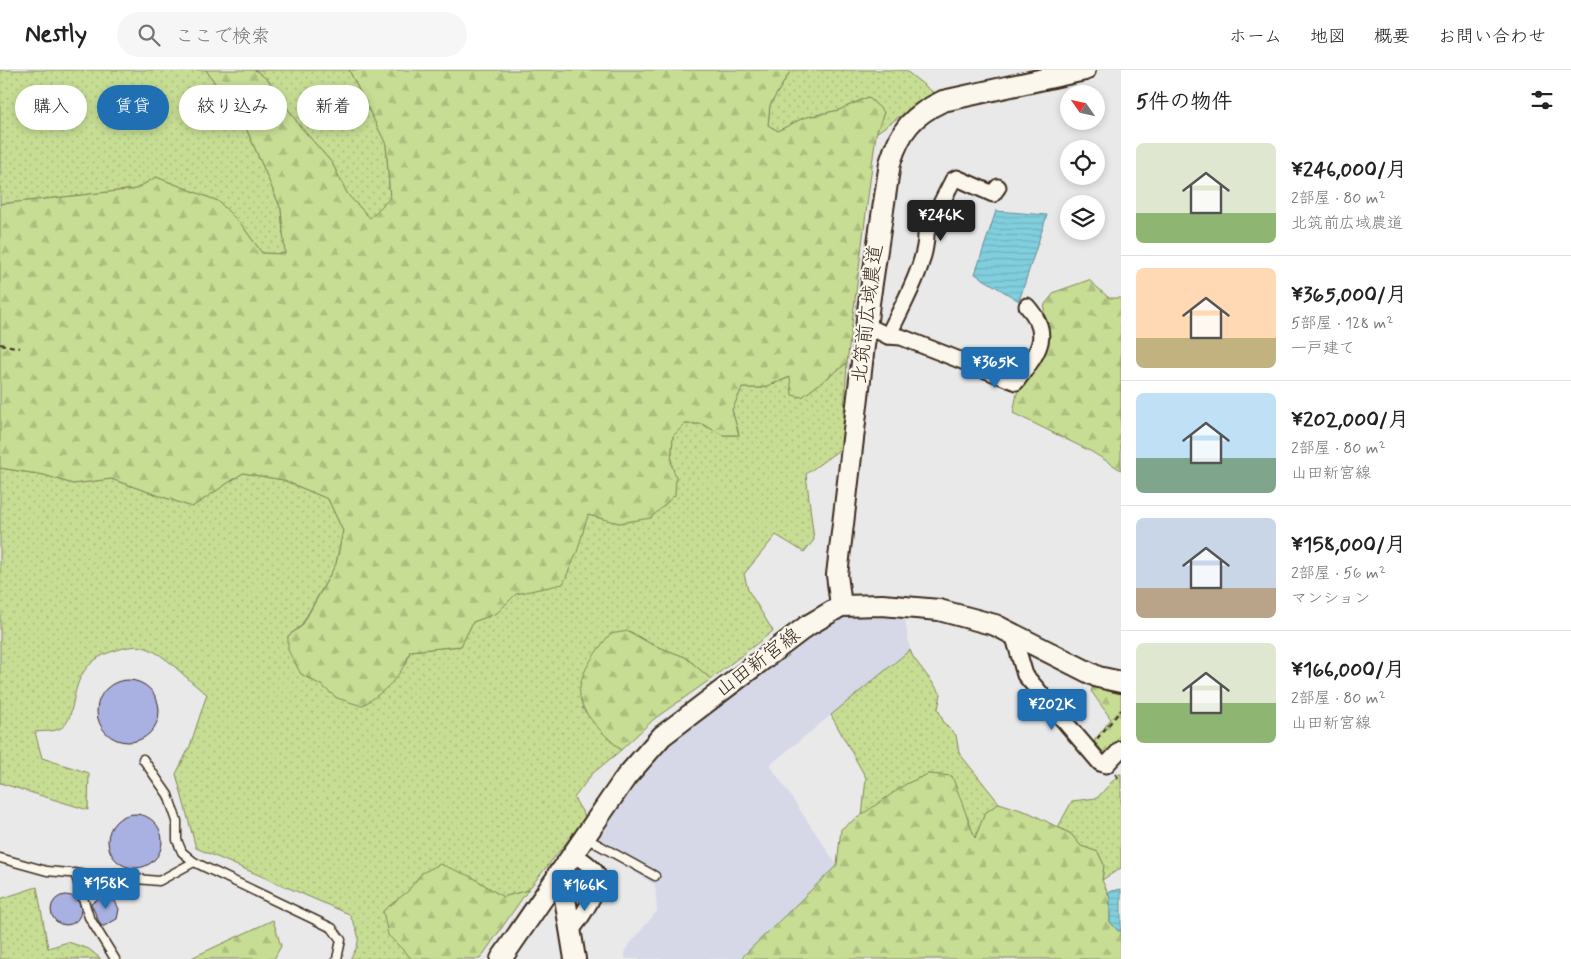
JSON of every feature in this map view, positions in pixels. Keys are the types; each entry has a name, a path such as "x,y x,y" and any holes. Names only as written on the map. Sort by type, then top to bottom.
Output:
{"main road":[{"name":"北筑前広域農道","path":"841,606 838,575 866,325 890,163 896,143 908,125 924,110 943,101 1085,70"},
{"name":"山田新宮線","path":"501,959 626,777 662,736 807,626 841,606 882,605 939,610 995,626 1098,677 1121,682"},
{"path":"558,874 575,959"}],"street":[{"path":"888,336 916,271 926,242 926,233 953,180 957,178 993,194 998,187"},
{"path":"866,325 888,336 901,337 1016,382 1041,347 1040,326 1034,314 1027,306"},
{"path":"1013,634 1025,676 1100,763 1106,766 1121,749"},
{"path":"570,930 583,917 598,880 597,873 578,845"}],"lane":[{"path":"143,759 168,795 177,821 177,840 182,852 194,862 332,928 341,940 337,959"},
{"path":"578,845 655,876"},
{"path":"0,858 47,871 159,881 194,862"},
{"path":"75,873 89,917 115,959"}],"path":[{"path":"0,344 20,348"},
{"path":"1089,750 1121,710"}],"shaded area":[{"path":"853,613 904,613 910,650 770,765 837,865 742,959 625,959 625,950 657,911 655,885 587,842 673,740 807,638"}],"green space":[{"path":"0,70 206,70 216,85 179,85 179,130 247,130 281,209 285,254 262,253 241,224 218,201 156,177 136,189 0,204"},
{"path":"206,70 255,70 271,85 216,85"},
{"path":"255,70 349,70 356,85 297,85 297,122 287,108 287,85 271,85"},
{"path":"349,70 791,70 770,105 768,125 778,131 803,118 839,110 868,97 884,112 876,134 847,363 802,397 792,395 790,377 762,388 742,388 732,410 739,435 723,435 702,424 685,424 673,436 671,463 676,478 675,495 651,518 619,523 588,515 577,552 563,584 516,594 497,613 473,622 461,646 410,651 407,660 392,683 362,706 337,698 321,685 301,674 288,650 288,636 302,626 336,564 343,531 328,499 283,480 243,473 192,507 111,479 73,484 44,475 0,468 0,204 136,189 156,177 218,201 241,224 262,253 285,254 281,209 247,130 287,130 287,108 297,122 297,130 303,130 332,163 348,195 370,218 390,198 386,144 369,110 369,85 356,85"},
{"path":"791,70 905,70 934,93 876,133 884,112 868,97 839,110 803,118 778,131 768,125 770,105"},
{"path":"369,110 386,144 390,198 370,218 348,195 332,163 303,130 369,130"},
{"path":"1089,280 1109,298 1121,298 1121,470 1092,452 1013,413 1021,374 1039,345 1045,304 1055,292"},
{"path":"847,363 842,448 806,474 814,540 804,552 776,535 744,574 748,590 773,631 711,679 685,657 651,644 629,631 582,708 604,734 621,750 592,774 574,798 586,818 528,890 503,897 472,877 422,873 408,892 383,911 412,959 350,959 357,947 358,936 349,914 196,848 176,774 190,746 207,694 167,660 149,649 131,647 99,657 80,678 67,722 61,728 52,731 35,732 42,758 89,773 88,810 0,783 0,468 44,475 73,484 111,479 192,507 243,473 283,480 328,499 343,531 336,564 301,626 288,636 301,674 321,685 337,698 406,665 410,651 461,646 473,622 497,613 588,515 619,523 676,478 671,463 673,436 685,424 702,424 723,435 739,435 732,410 742,388 762,388 791,377 802,397"},
{"path":"628,631 651,644 685,657 711,679 654,719 621,750 592,720 584,708 580,695 581,683 586,669 610,634"},
{"path":"910,650 913,657 941,694 938,709 944,723 956,735 959,753 999,803 985,813 975,839 951,776 928,774 906,784 862,817 866,778 831,715"},
{"path":"1095,682 1121,689 1121,741 1106,755 1094,741 1111,719 1091,691"},
{"path":"928,774 952,776 975,838 985,813 999,803 1030,813 1071,834 1081,846 1098,852 1104,865 1102,880 1110,898 1110,922 1121,931 1121,959 740,959 837,865 841,829 906,784"},
{"path":"1121,774 1121,868 1102,880 1104,865 1098,852 1081,846 1071,834 1058,827 1072,801 1097,798"},
{"path":"440,864 472,877 503,897 528,890 480,959 412,959 388,935 383,911 407,892 422,873"},
{"path":"37,887 48,948 68,942 89,949 101,959 0,959 0,899"},
{"path":"273,920 281,946 274,959 189,959"}],"water":[{"path":"996,211 1047,215 1019,301 975,274"},
{"path":"1121,889 1121,931 1118,931 1110,922 1110,898 1108,892"}],"building":[{"path":"122,680 134,680 150,689 157,699 159,711 157,723 150,733 134,742 122,742 111,737 102,728 97,717 97,705 102,694 111,685"},
{"path":"135,814 145,816 154,822 160,831 162,841 160,851 154,860 145,866 135,868 125,866 116,860 110,851 108,841 110,831 116,822 125,816"},
{"path":"66,895 77,899 81,910 77,921 66,925 55,921 51,910 55,899"},
{"path":"102,896 115,901 119,909 117,919 104,926 101,926 91,904"}]}
